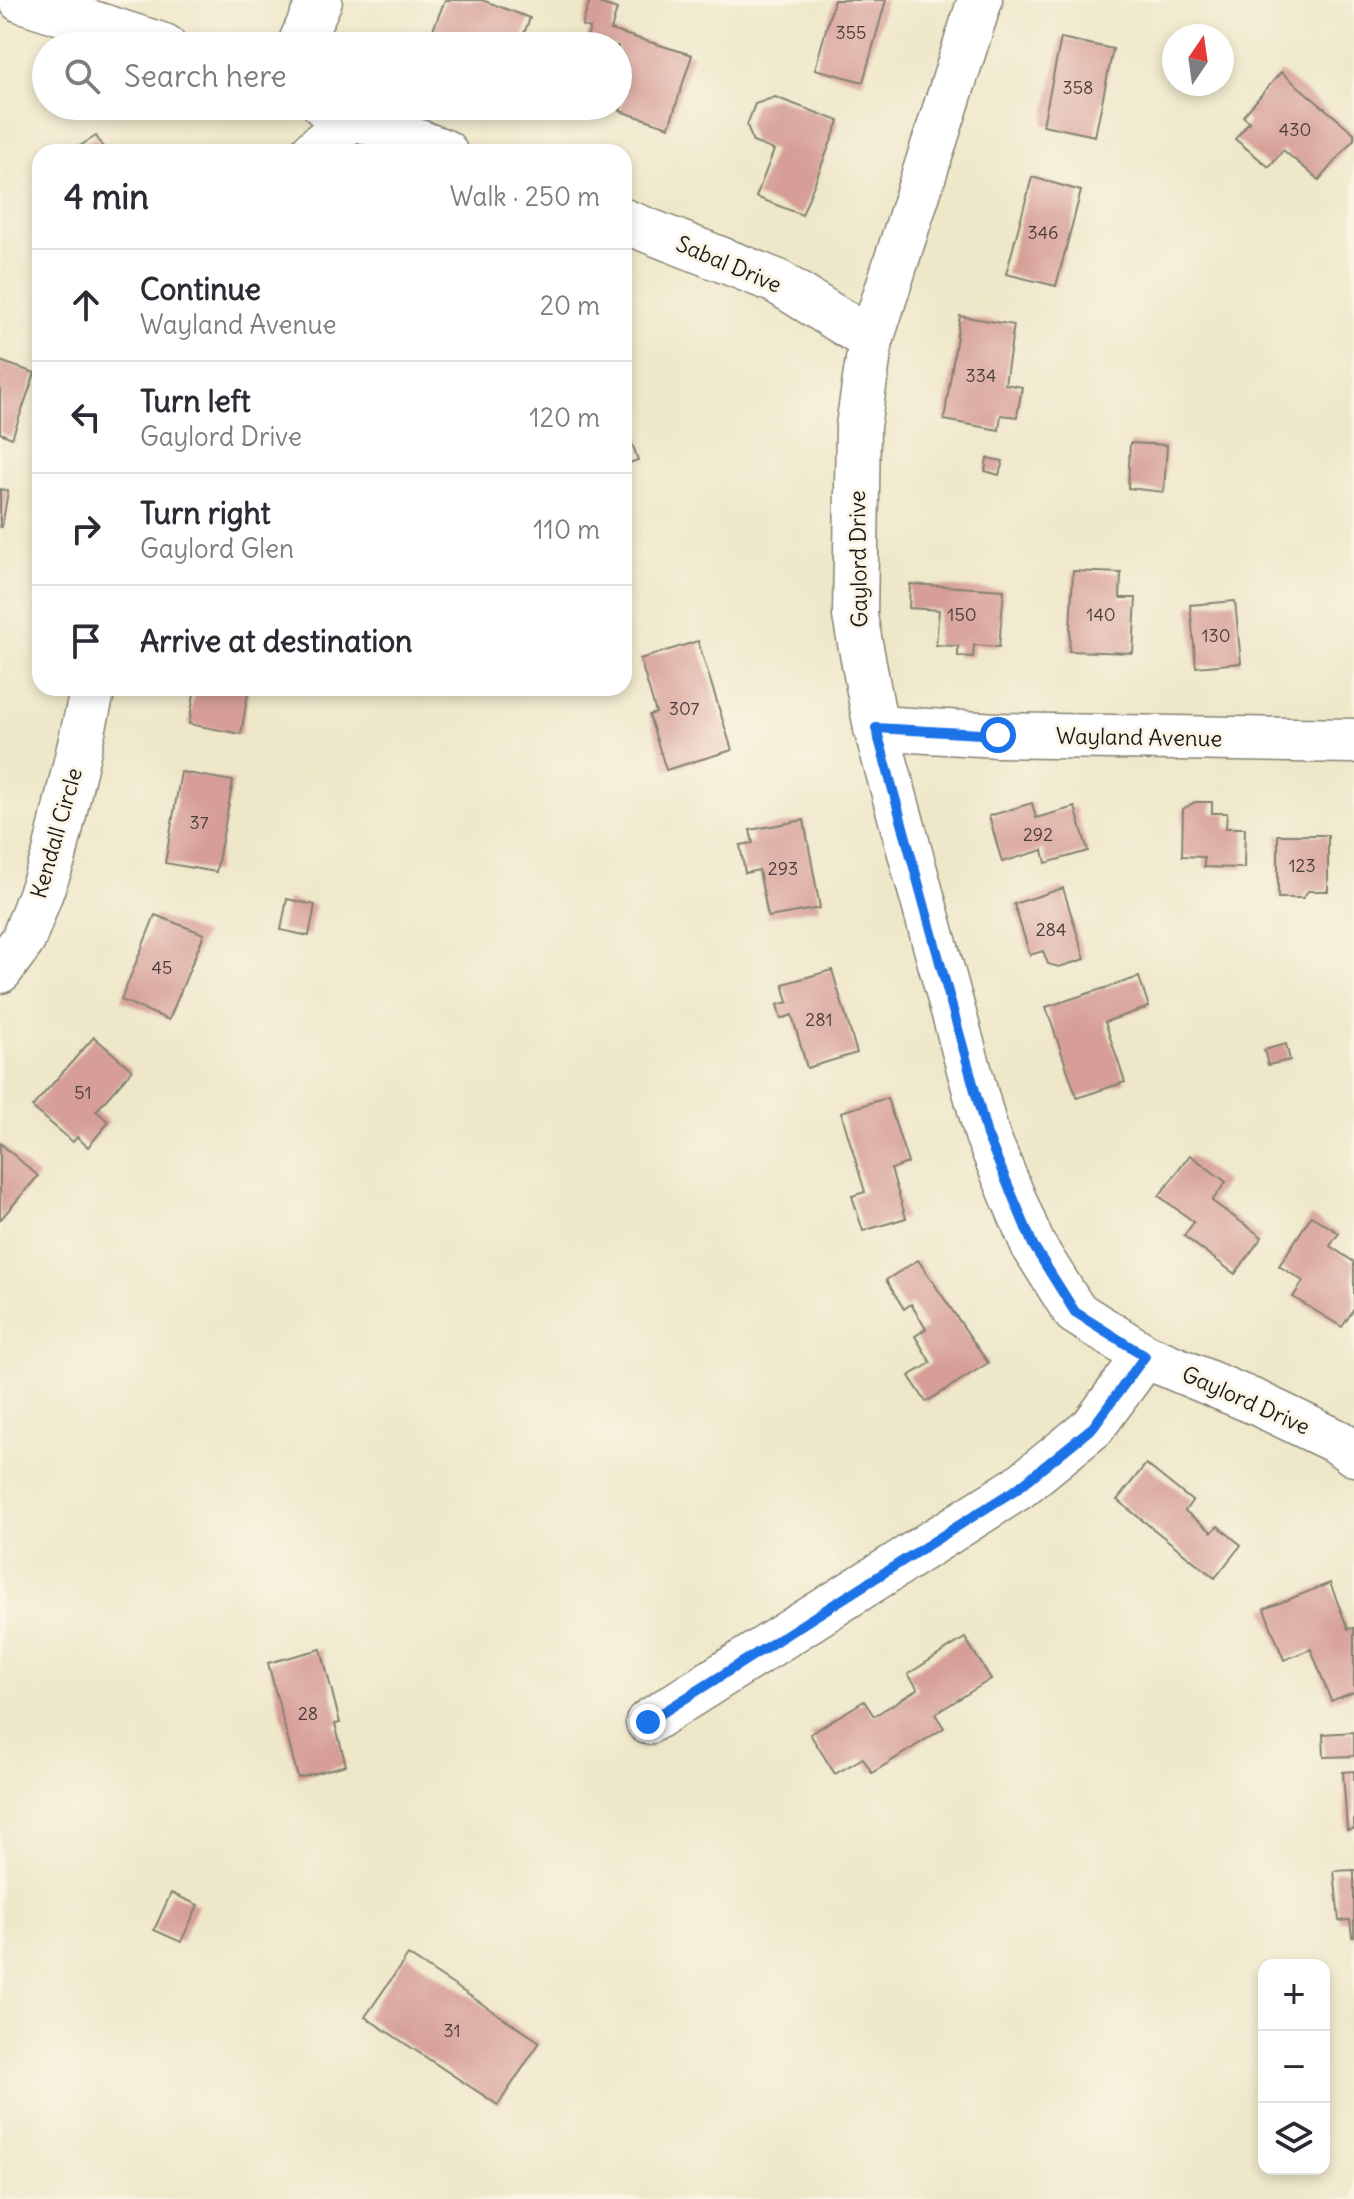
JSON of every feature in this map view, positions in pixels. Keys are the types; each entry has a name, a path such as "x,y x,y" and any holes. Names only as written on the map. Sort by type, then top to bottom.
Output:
{"street":[{"path":"21,0 120,32"},
{"path":"305,32 320,0"},
{"name":"Gaylord Drive","path":"980,0 871,340 858,426 855,616 876,728 987,1135 1033,1245 1075,1312 1145,1356 1257,1403 1338,1442 1354,1454"},
{"path":"318,144 332,120"},
{"path":"359,120 423,144"},
{"name":"Sabal Drive","path":"632,224 776,281 871,340"},
{"name":"Kendall Circle","path":"0,971 23,940 54,857 91,696"},
{"name":"Wayland Avenue","path":"876,728 998,735 1354,741"},
{"path":"648,1722 1018,1488 1093,1427 1145,1356"}],"building":[{"path":"445,0 482,0 530,18 524,32 432,32"},
{"path":"590,0 617,9 611,30 617,32 589,32 590,28 582,26"},
{"path":"834,0 886,0 863,82 815,69"},
{"path":"632,36 692,55 669,127 632,115"},
{"path":"1061,38 1113,49 1095,136 1043,125"},
{"path":"1281,72 1354,133 1354,139 1319,180 1283,150 1269,167 1235,139 1249,122 1243,116"},
{"path":"775,97 839,121 802,215 756,197 774,150 753,142 747,125 755,104"},
{"path":"96,136 101,144 83,144"},
{"path":"1032,177 1081,191 1056,286 1006,274"},
{"path":"960,316 1014,325 1005,384 1022,387 1017,417 1001,415 999,430 944,420"},
{"path":"0,361 32,372 32,381 12,438 0,433"},
{"path":"632,443 638,460 632,462"},
{"path":"1130,443 1167,445 1164,492 1128,488"},
{"path":"987,458 1003,461 999,475 985,471"},
{"path":"0,489 8,491 2,527 0,527"},
{"path":"1073,571 1121,573 1120,598 1136,598 1133,653 1069,651"},
{"path":"910,584 1004,590 999,647 974,645 973,657 958,656 958,646 936,645 939,610 909,608"},
{"path":"1235,601 1241,663 1196,667 1190,605"},
{"path":"698,641 732,750 666,770 649,715 656,713 640,659"},
{"path":"194,696 248,696 241,734 189,724"},
{"path":"181,772 233,781 216,872 165,863"},
{"path":"1195,802 1212,802 1212,813 1227,813 1226,828 1245,828 1244,868 1204,867 1204,857 1182,856 1183,809"},
{"path":"1032,803 1036,818 1075,807 1088,851 1046,863 1043,850 1002,862 989,816"},
{"path":"804,820 820,908 768,917 759,870 745,873 740,845 753,843 750,830"},
{"path":"1278,835 1328,835 1328,891 1308,891 1303,898 1278,898"},
{"path":"1063,888 1085,959 1059,967 1048,964 1043,951 1030,955 1014,904"},
{"path":"287,899 315,905 309,936 281,930"},
{"path":"155,915 204,934 169,1020 121,1000"},
{"path":"832,970 857,1053 807,1068 792,1015 781,1019 777,1005 788,1002 783,984"},
{"path":"1139,977 1149,1007 1105,1022 1125,1082 1077,1098 1046,1007"},
{"path":"94,1037 132,1070 96,1111 109,1122 88,1147 77,1137 73,1142 32,1107"},
{"path":"1286,1044 1290,1060 1268,1065 1264,1050"},
{"path":"887,1098 908,1163 891,1169 906,1218 863,1231 852,1196 865,1192 841,1112"},
{"path":"0,1143 38,1176 0,1220"},
{"path":"1190,1155 1226,1182 1212,1201 1262,1237 1235,1274 1184,1236 1194,1222 1159,1196"},
{"path":"1311,1216 1339,1233 1330,1246 1354,1262 1354,1309 1342,1327 1293,1297 1303,1281 1279,1266"},
{"path":"918,1260 988,1363 926,1402 909,1376 931,1363 915,1336 926,1329 911,1304 904,1309 886,1280"},
{"path":"1146,1464 1192,1501 1185,1511 1212,1532 1218,1526 1241,1545 1215,1578 1117,1500"},
{"path":"1330,1583 1348,1629 1354,1628 1354,1692 1331,1701 1311,1649 1284,1660 1264,1609"},
{"path":"965,1638 991,1679 935,1714 944,1728 872,1773 863,1758 835,1774 810,1734 864,1701 874,1716 918,1689 908,1674"},
{"path":"321,1649 340,1723 335,1724 346,1765 298,1778 268,1663"},
{"path":"1354,1732 1354,1756 1324,1757 1323,1734"},
{"path":"1354,1771 1354,1829 1347,1830 1343,1772"},
{"path":"1354,1870 1352,1937 1350,1920 1339,1921 1334,1871"},
{"path":"171,1893 198,1905 181,1942 154,1930"},
{"path":"408,1955 540,2042 498,2105 365,2017"}],"route":[{"path":"648,1722 1018,1488 1093,1427 1145,1356 1075,1312 1033,1245 987,1135 876,728 998,735"}]}
